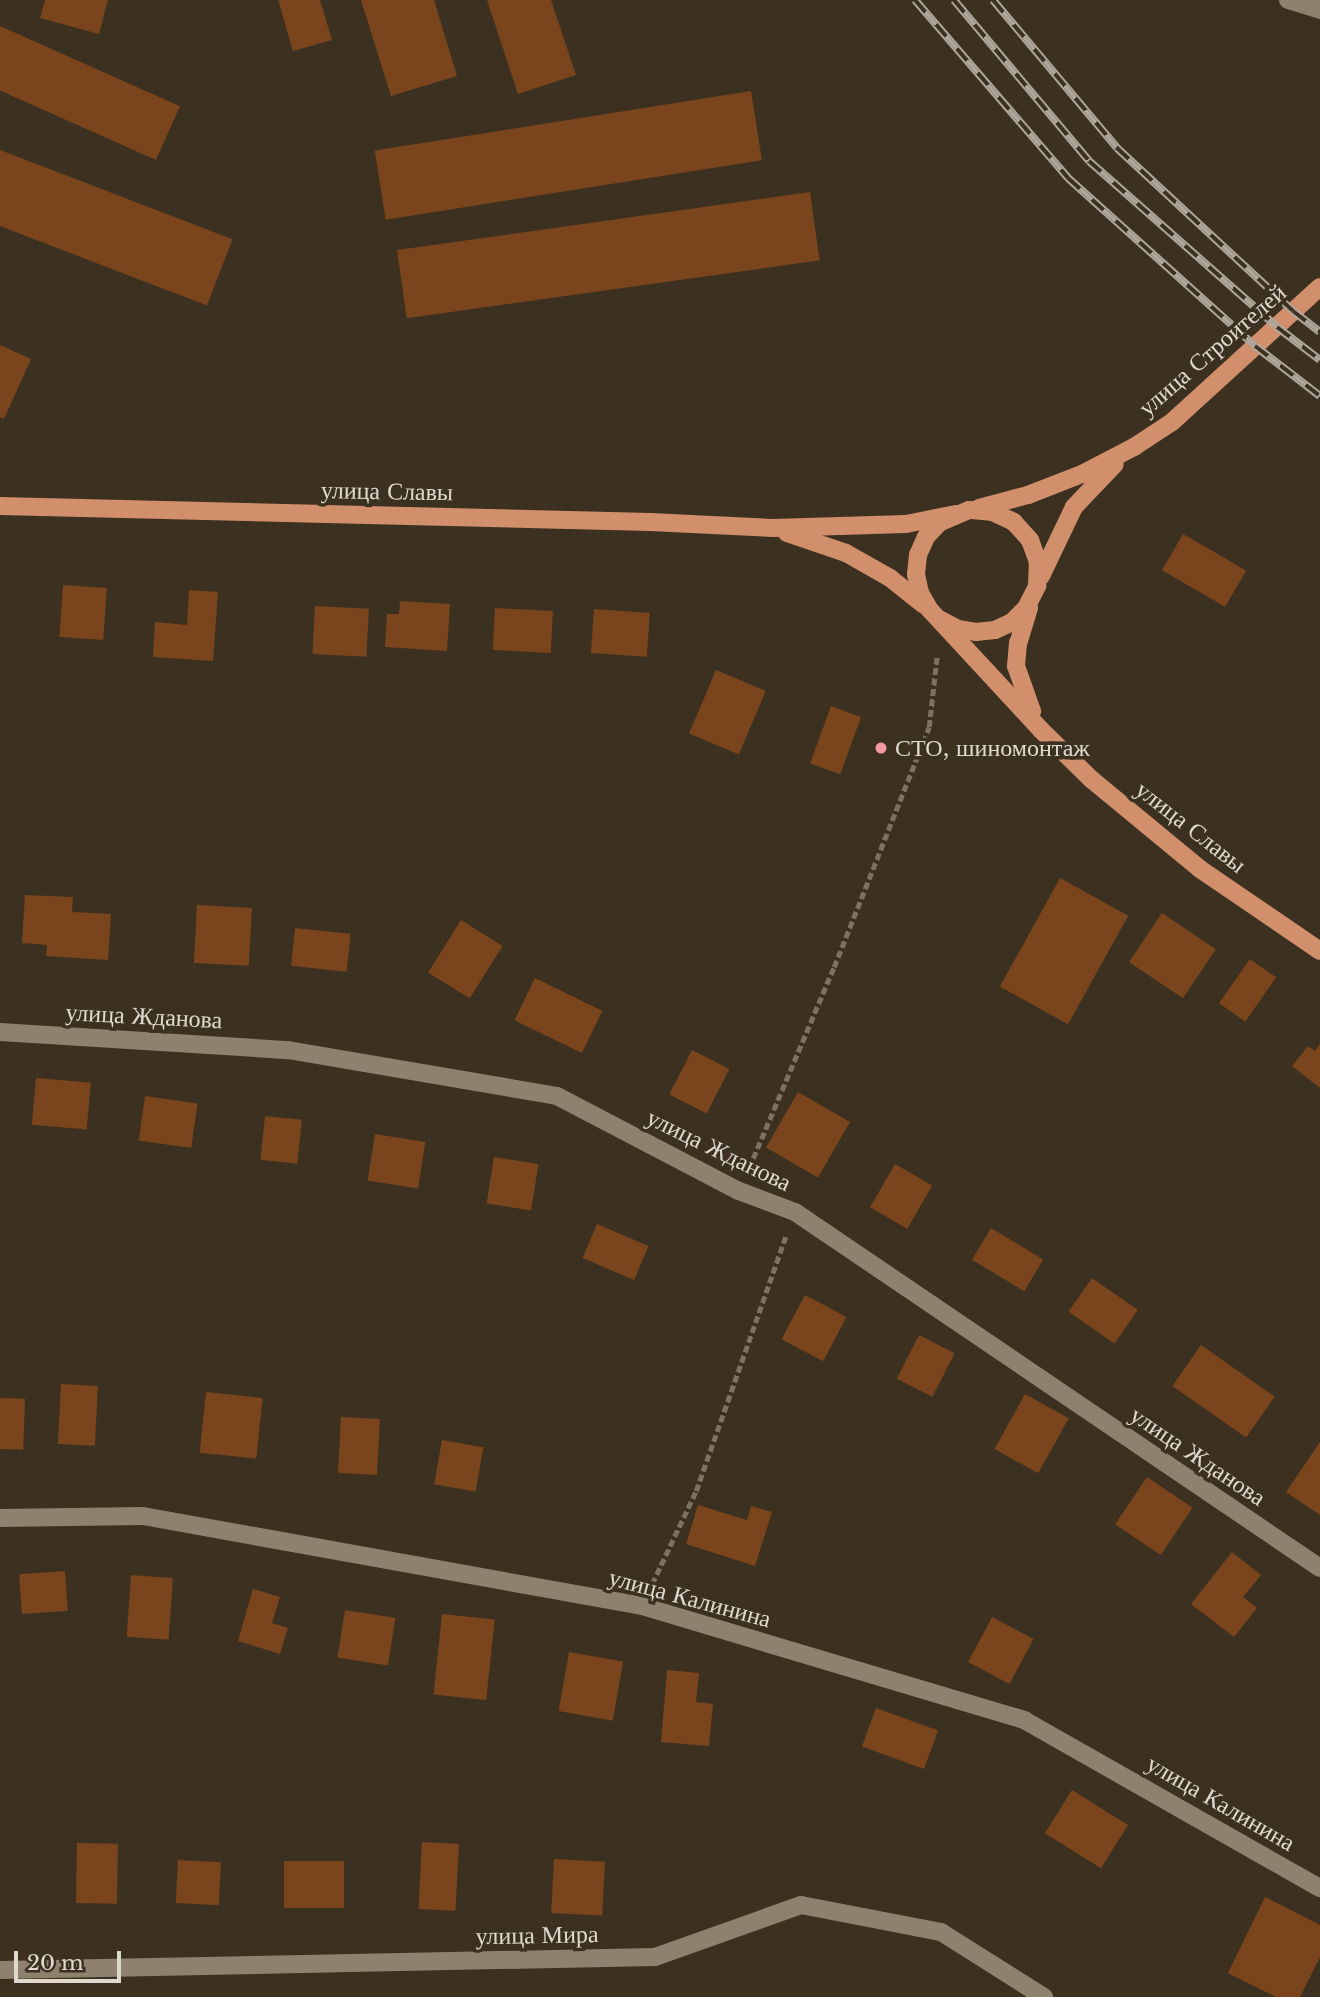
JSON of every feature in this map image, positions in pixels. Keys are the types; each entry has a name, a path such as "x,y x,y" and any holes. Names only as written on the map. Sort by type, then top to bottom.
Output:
{"main road":[{"name":"улица Строителей","path":"1134,447 1172,422 1320,287"},
{"path":"773,528 906,524 962,512 1028,495 1082,474 1134,447"},
{"path":"1041,730 1024,696 1016,666 1018,643 1050,551 1074,507 1101,476 1134,447"},
{"name":"улица Славы","path":"0,506 650,522 773,528"},
{"path":"773,528 845,553 890,578 935,615 967,631 995,630 1012,622 1026,608 1036,589 1038,562 1030,540 1014,522 993,512 962,512 939,523 926,537 918,555 916,574 920,593 935,615"},
{"name":"улица Славы","path":"935,615 1041,730 1091,779 1200,869 1320,951"}],"street":[{"path":"1288,0 1320,10"},
{"name":"улица Жданова","path":"0,1032 288,1050 557,1096 739,1191 795,1213 1320,1568"},
{"name":"улица Калинина","path":"0,1518 143,1516 642,1606 1024,1720 1320,1888"},
{"name":"улица Мира","path":"0,1970 655,1957 801,1905 941,1932 1044,1997"}],"path":[{"path":"739,1191 834,967 929,727 935,615"},
{"path":"642,1606 696,1491 795,1213"}],"building":[{"path":"45,0 108,0 99,34 40,18"},
{"path":"278,0 320,0 332,40 293,51"},
{"path":"361,0 434,0 457,76 391,96"},
{"path":"487,0 551,0 576,75 518,94"},
{"path":"0,26 180,106 156,160 0,91"},
{"path":"751,91 762,160 386,220 375,151"},
{"path":"0,150 232,239 207,306 0,226"},
{"path":"810,192 820,260 407,318 397,250"},
{"path":"0,345 31,359 4,419 0,417"},
{"path":"1183,534 1246,570 1225,607 1162,570"},
{"path":"63,585 107,588 103,640 59,637"},
{"path":"189,590 218,592 213,661 153,657 155,622 187,625"},
{"path":"400,601 450,604 447,651 385,647 387,614 399,614"},
{"path":"315,606 369,609 366,657 312,654"},
{"path":"495,608 553,611 551,653 493,650"},
{"path":"594,609 650,613 647,657 591,653"},
{"path":"716,670 766,691 739,755 689,734"},
{"path":"831,706 861,717 840,774 810,763"},
{"path":"1060,878 1128,916 1068,1024 1000,986"},
{"path":"25,895 73,897 72,912 111,914 108,960 46,956 47,945 22,943"},
{"path":"197,905 252,908 249,966 194,963"},
{"path":"1162,913 1216,949 1183,998 1129,962"},
{"path":"461,920 503,946 470,999 428,973"},
{"path":"295,928 351,934 347,972 291,966"},
{"path":"1250,959 1276,977 1245,1022 1219,1003"},
{"path":"535,978 602,1011 582,1053 514,1020"},
{"path":"1320,1044 1320,1088 1292,1066 1308,1046 1315,1051"},
{"path":"692,1050 729,1069 707,1114 669,1095"},
{"path":"36,1078 91,1083 87,1130 32,1125"},
{"path":"798,1092 850,1122 818,1177 766,1147"},
{"path":"145,1096 197,1103 191,1148 139,1141"},
{"path":"265,1116 302,1120 297,1164 260,1160"},
{"path":"375,1134 425,1142 418,1188 368,1180"},
{"path":"494,1157 538,1164 531,1210 487,1203"},
{"path":"895,1164 932,1186 907,1229 870,1207"},
{"path":"597,1224 649,1246 634,1280 583,1258"},
{"path":"991,1228 1043,1259 1024,1291 972,1260"},
{"path":"1092,1278 1138,1310 1114,1344 1068,1312"},
{"path":"805,1295 846,1317 823,1361 782,1339"},
{"path":"919,1335 955,1353 932,1397 897,1379"},
{"path":"1201,1345 1275,1397 1246,1438 1172,1386"},
{"path":"61,1384 98,1386 95,1446 58,1444"},
{"path":"206,1392 263,1398 256,1459 200,1453"},
{"path":"1025,1394 1069,1418 1038,1473 994,1449"},
{"path":"0,1398 25,1399 23,1450 0,1449"},
{"path":"341,1417 380,1419 377,1475 338,1473"},
{"path":"442,1440 483,1447 476,1492 434,1484"},
{"path":"1320,1442 1320,1515 1286,1492"},
{"path":"1147,1477 1193,1508 1161,1555 1115,1524"},
{"path":"698,1505 747,1520 751,1506 772,1512 755,1566 686,1544"},
{"path":"1232,1552 1261,1575 1243,1597 1257,1608 1234,1637 1191,1604"},
{"path":"65,1571 68,1611 22,1614 19,1574"},
{"path":"131,1575 173,1578 169,1640 127,1637"},
{"path":"253,1589 280,1597 272,1623 288,1628 280,1654 238,1641"},
{"path":"345,1610 395,1618 388,1665 337,1657"},
{"path":"442,1614 495,1620 486,1700 434,1695"},
{"path":"992,1617 1033,1639 1010,1684 968,1662"},
{"path":"569,1652 623,1662 613,1721 559,1711"},
{"path":"667,1670 699,1673 696,1702 713,1704 709,1746 661,1742"},
{"path":"876,1708 938,1731 924,1769 862,1747"},
{"path":"1072,1790 1128,1825 1101,1868 1045,1833"},
{"path":"422,1842 459,1844 455,1911 418,1909"},
{"path":"77,1843 118,1844 117,1904 76,1903"},
{"path":"554,1859 605,1862 602,1916 551,1913"},
{"path":"178,1860 221,1862 219,1905 176,1903"},
{"path":"284,1861 344,1861 344,1908 284,1908"},
{"path":"1265,1897 1320,1925 1320,1957 1300,1997 1276,1997 1228,1973"}],"railway":[{"path":"915,0 1068,178 1255,346 1320,396"},
{"path":"954,0 1089,161 1277,327 1320,360"},
{"path":"993,0 1117,148 1293,311 1320,332"}],"place":[{"name":"СТО, шиномонтаж","path":"881,748"}]}
